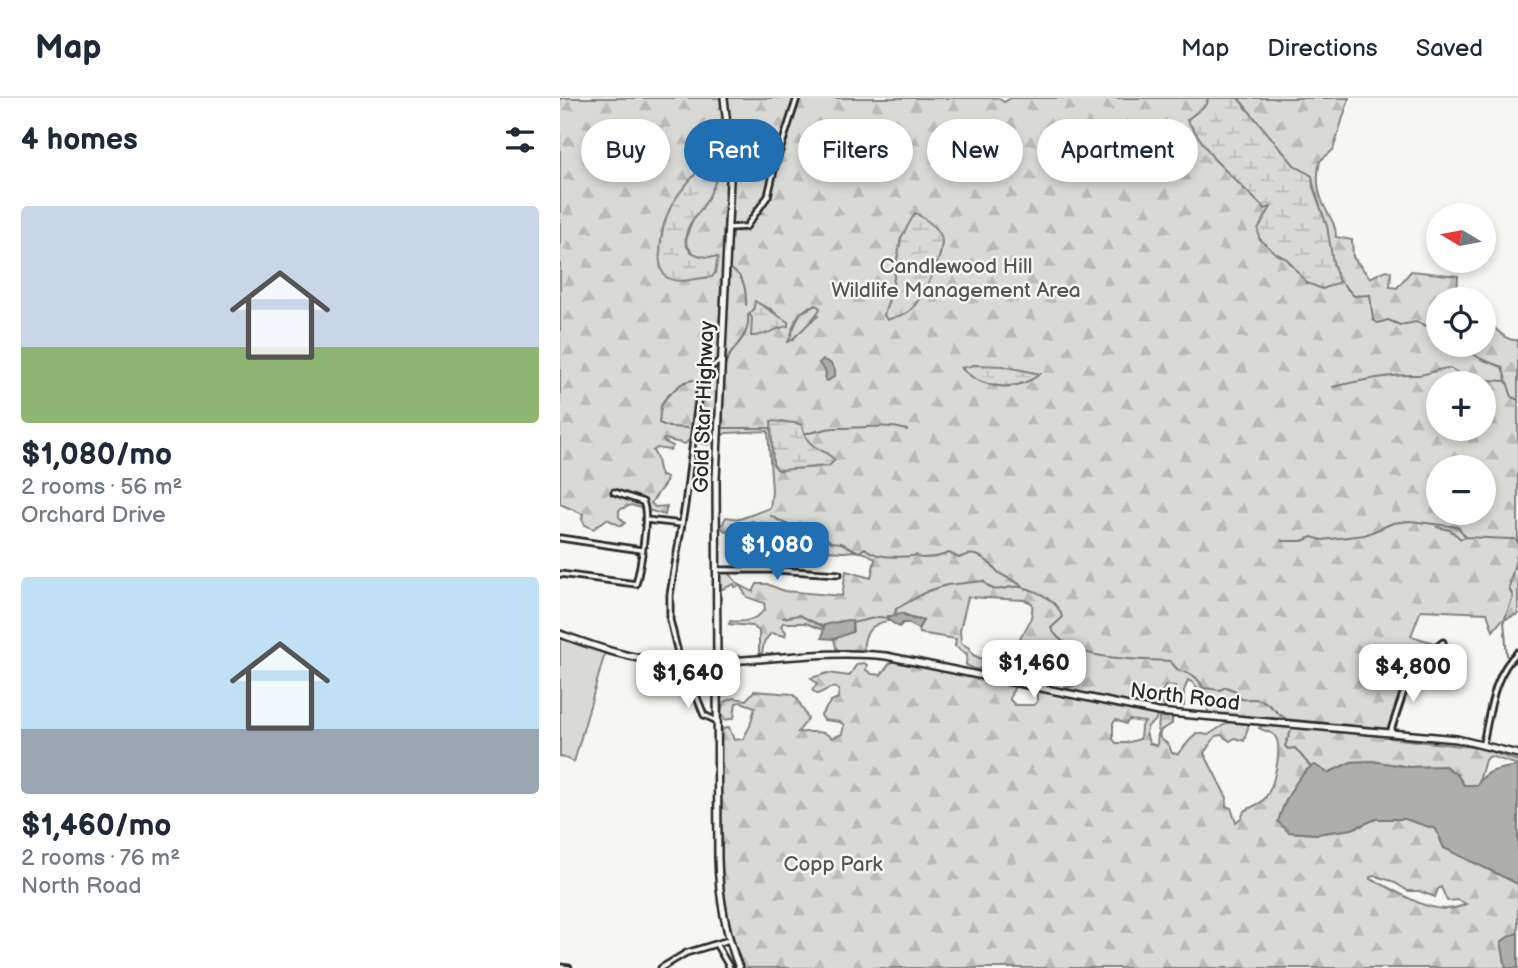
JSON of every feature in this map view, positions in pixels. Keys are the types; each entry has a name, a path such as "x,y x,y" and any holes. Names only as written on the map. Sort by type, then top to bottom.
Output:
{"main road":[{"name":"Gold Star Highway","path":"724,98 731,160 716,461 718,876 729,940 739,968"},
{"name":"North Road","path":"560,634 618,654 680,662 848,653 886,656 1158,712 1483,743 1518,754"}],"street":[{"path":"728,228 746,227 768,195 797,98"},
{"path":"680,662 669,611 671,587 699,393 708,369 720,361"},
{"path":"560,574 636,584 646,520 643,502 614,492"},
{"path":"646,520 682,524"},
{"path":"776,570 780,537"},
{"path":"560,538 641,550"},
{"path":"716,570 839,574"},
{"path":"1390,733 1409,676 1419,661 1443,642"},
{"path":"1483,743 1499,678 1510,659 1518,652"},
{"path":"686,670 704,715 717,721"},
{"path":"661,968 686,953 729,940"},
{"path":"716,944 730,968"},
{"path":"560,967 569,968"}],"green space":[{"path":"560,98 998,98 1004,102 1011,98 1208,98 1207,104 1188,119 1037,119 1037,182 1198,182 1198,136 1214,159 1265,209 1272,207 1265,218 1259,238 1275,253 1287,259 1307,283 1323,289 1337,274 1312,176 1294,165 1238,98 1349,98 1333,150 1320,161 1318,170 1320,196 1333,222 1336,237 1352,240 1353,257 1370,278 1386,270 1391,272 1390,287 1397,288 1411,271 1458,276 1458,287 1426,287 1426,357 1496,357 1496,329 1508,339 1518,340 1518,614 1501,621 1493,631 1487,613 1421,610 1411,636 1438,644 1410,665 1388,728 1390,738 1480,748 1518,761 1518,765 1490,756 1485,760 1478,785 1464,785 1458,776 1445,766 1409,767 1372,761 1351,762 1328,773 1299,780 1289,832 1316,834 1352,829 1376,819 1405,819 1436,829 1444,848 1518,884 1518,934 1504,956 1506,968 743,968 727,910 720,851 721,730 729,727 734,740 743,739 755,707 736,703 734,718 725,720 721,712 724,702 734,698 746,700 754,691 792,694 808,719 798,732 820,732 832,738 842,734 844,725 824,720 821,715 831,701 838,698 839,690 830,688 817,694 812,690 817,684 811,678 828,673 849,676 857,664 864,663 867,665 866,670 881,675 890,663 897,661 999,682 1010,654 1014,653 1029,623 1032,603 1024,600 968,597 960,630 961,643 969,648 973,655 982,659 983,667 977,670 966,665 967,654 955,646 956,639 919,633 918,629 923,621 901,613 887,618 888,621 869,630 864,651 840,651 836,648 834,639 853,631 852,621 841,621 821,629 806,623 783,623 781,626 786,632 785,636 771,633 764,642 762,654 759,653 759,631 752,626 729,624 730,621 740,622 758,616 765,609 764,603 747,597 740,586 735,587 734,584 723,589 719,587 720,572 729,573 738,584 753,592 757,584 767,584 784,591 842,596 846,571 871,578 875,559 861,552 827,551 796,545 779,537 774,530 759,527 753,521 725,531 721,527 726,517 740,519 770,508 772,491 768,431 726,433 708,445 689,440 685,444 664,439 663,441 673,446 670,450 657,448 653,451 661,476 667,477 666,482 651,503 655,507 667,506 665,515 631,505 619,510 619,517 625,523 621,526 607,519 593,529 585,525 583,514 560,504","holes":["684,119 784,119 784,182 715,182 690,226 686,244 711,277 693,279 669,210 702,182 684,182","901,238 921,297 884,315 892,289","756,303 771,309 783,320 783,327 752,336","810,306 818,316 801,329 793,340 793,325","1002,366 1040,374 1010,386 990,385 962,368","781,421 802,425 810,443 827,453 819,467 778,470 773,464 771,430","1062,671 1077,677 1073,686 1059,689 1049,684 1051,674","1188,680 1201,695 1195,697 1196,701 1209,702 1207,714 1227,723 1208,735 1196,733 1178,754 1172,753 1168,744 1160,737 1161,730 1172,724 1172,717 1162,716 1159,718 1157,746 1149,743 1146,732 1148,726 1164,709 1159,697 1166,685 1175,686 1173,703 1184,706 1184,691","1016,685 1037,690 1037,702 1034,705 1015,705 1010,700","1116,720 1126,724 1129,720 1145,722 1141,727 1140,739 1126,743 1116,743 1113,739 1113,723","1249,724 1263,725 1259,728 1271,733 1277,740 1278,755 1275,774 1267,795 1260,803 1244,811 1236,822 1231,808 1226,806 1227,798 1204,753 1216,736 1221,735 1230,741 1235,738 1244,741","1375,876 1392,881 1408,891 1419,891 1435,897 1441,887 1447,901 1458,900 1466,904 1441,909 1429,906 1370,879"]},
{"path":"1208,98 1238,98 1294,165 1312,176 1313,187 1327,226 1339,282 1323,289 1307,283 1287,259 1275,253 1259,238 1258,229 1271,207 1265,209 1214,159 1198,136 1198,119 1188,119 1207,104"},
{"path":"689,182 715,182 707,200 689,226 686,242 691,252 718,257 712,277 684,281 665,276 660,256 663,226 672,205"},
{"path":"915,213 938,231 942,241 941,251 926,287 913,307 906,313 887,320 884,315 892,289 901,238"},
{"path":"755,301 788,322 788,326 751,336 752,318 749,313 753,311"},
{"path":"816,305 820,308 815,316 788,342 800,313"},
{"path":"975,365 1002,366 1040,374 1020,384 1000,386 980,381 961,368"},
{"path":"771,421 802,425 807,439 835,460 829,466 778,470 773,464"},
{"path":"560,638 605,653 574,762 560,756"}],"shaded area":[{"path":"822,360 830,363 835,370 835,376 828,381 825,380 826,372 819,363"},
{"path":"901,613 912,619 923,620 918,629 908,623 899,627 887,619 888,616"},
{"path":"852,621 852,632 834,639 822,638 824,625"},
{"path":"1372,761 1409,767 1445,766 1458,776 1464,785 1478,785 1489,773 1518,766 1518,884 1444,848 1436,829 1405,819 1376,819 1352,829 1316,834 1289,832 1278,822 1292,789 1309,768 1315,765 1328,773 1351,762"},
{"path":"1518,933 1518,968 1506,968 1501,942"}],"waterway":[{"path":"731,269 744,284 746,305"},
{"path":"1344,285 1354,296 1370,295 1373,320 1378,323 1388,320 1400,325 1416,322 1426,326"},
{"path":"724,369 730,354 746,331 748,315"},
{"path":"1478,357 1502,367 1512,397 1518,400"},
{"path":"1333,387 1396,375 1421,375 1450,368 1468,379 1506,381"},
{"path":"688,428 669,427 659,423 660,413 668,395 682,383 694,380"},
{"path":"804,433 832,428 889,427 907,430"},
{"path":"724,428 771,428"},
{"path":"771,516 801,532 819,533 831,542 841,543 859,552 865,548 881,556 917,555 923,558 949,553 959,558 976,555 1025,589"},
{"path":"1282,541 1365,535 1393,523 1410,521 1458,527 1466,537 1515,539 1518,543"},
{"path":"1436,525 1450,530 1461,539 1466,537"},
{"path":"1507,656 1504,621 1513,597 1509,588 1518,550"},
{"path":"895,617 896,609 928,591 947,585 983,581 994,589 1027,588 1056,606 1062,618 1051,628 1060,639 1072,647 1088,653 1122,659 1170,661 1179,671 1194,676 1203,688 1220,690 1226,687 1238,692 1241,699 1264,701 1285,718"},
{"path":"783,618 799,615 824,627"},
{"path":"852,623 879,617 888,618"},
{"path":"1514,662 1518,664"},
{"path":"1291,731 1285,746 1288,749 1295,748 1310,766"}],"park label":[{"name":"Candlewood Hill Wildlife Management Area","path":"956,278"},
{"name":"Copp Park","path":"833,864"}]}
